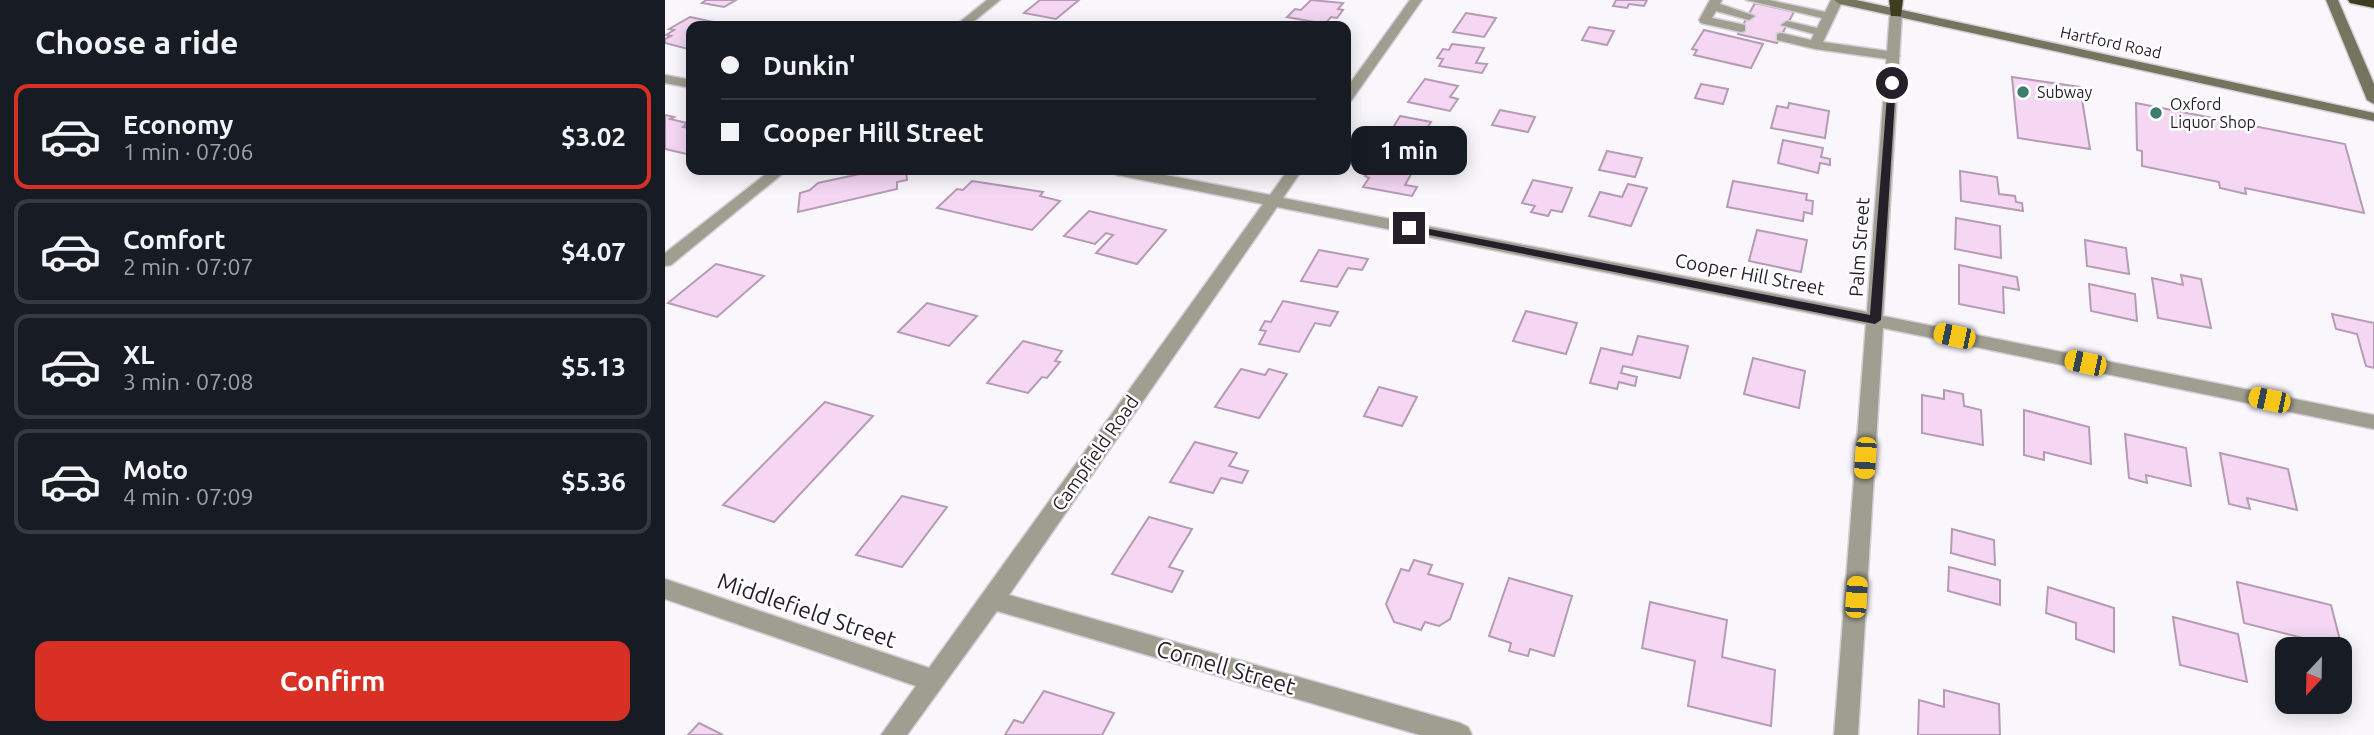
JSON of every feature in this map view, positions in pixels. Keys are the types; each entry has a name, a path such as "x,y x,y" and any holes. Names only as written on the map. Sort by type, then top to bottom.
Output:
{"highway":[{"path":"2355,0 2374,4"}],"main road":[{"name":"Hartford Road","path":"1838,0 1896,6 2374,117"},
{"path":"2332,0 2374,100"}],"street":[{"path":"967,21 994,0"},
{"path":"1351,91 1416,0"},
{"path":"1752,0 1829,16"},
{"path":"1815,45 1838,0"},
{"path":"1741,29 1705,20 1714,3 1749,16"},
{"name":"Palm Street","path":"1846,735 1896,6"},
{"path":"1787,25 1821,32"},
{"path":"1781,37 1815,45 1894,56"},
{"path":"665,79 686,83"},
{"path":"665,261 774,175"},
{"name":"Cooper Hill Street","path":"1142,175 2374,422"},
{"name":"Campfield Road","path":"893,735 931,680 993,600 1291,175"},
{"name":"Middlefield Street","path":"665,589 931,680"},
{"name":"Cornell Street","path":"993,600 1460,735"}],"building":[{"path":"706,0 736,0 724,7 702,3"},
{"path":"1040,0 1079,0 1056,19 1024,13"},
{"path":"1311,0 1343,3 1338,9 1343,10 1337,18 1331,17 1328,21 1287,17 1295,9 1301,10"},
{"path":"1616,0 1647,0 1644,6 1629,4 1627,8 1613,6"},
{"path":"1755,3 1794,12 1777,43 1738,34"},
{"path":"1466,13 1496,18 1484,37 1453,32"},
{"path":"690,17 709,21 686,21 686,48 665,43 665,39 671,36 666,35 674,30 669,29"},
{"path":"1589,27 1614,31 1607,45 1582,40"},
{"path":"1704,30 1763,44 1751,68 1694,55 1697,50 1692,49"},
{"path":"1452,44 1484,48 1476,63 1487,64 1482,73 1439,66 1443,59 1437,58 1443,49 1449,50"},
{"path":"2012,77 2080,87 2090,149 2018,138"},
{"path":"1425,79 1458,86 1450,97 1458,99 1450,111 1408,102"},
{"path":"1701,84 1728,89 1723,104 1695,98"},
{"path":"1789,103 1829,111 1825,138 1771,128 1777,106 1788,108"},
{"path":"2136,103 2345,144 2364,213 2245,188 2246,194 2220,188 2219,182 2142,166 2142,151 2137,150"},
{"path":"1500,110 1535,117 1528,132 1492,125"},
{"path":"665,115 686,123 683,127 686,127 686,154 665,149"},
{"path":"1400,116 1431,122 1423,135 1442,138 1436,150 1385,141"},
{"path":"1783,140 1823,148 1821,157 1830,159 1830,165 1820,163 1818,173 1778,163"},
{"path":"1607,151 1642,158 1635,177 1599,170"},
{"path":"1381,157 1417,164 1405,185 1417,187 1412,196 1363,187 1369,178 1365,176"},
{"path":"1960,171 1997,177 1999,194 2015,196 2016,202 2022,203 2023,211 1961,201"},
{"path":"855,175 906,175 907,180 897,182 897,189 798,212 800,193 810,190 818,183"},
{"path":"1533,180 1572,188 1562,212 1551,210 1548,216 1531,212 1535,206 1522,203"},
{"path":"972,181 1043,192 1040,196 1060,201 1032,230 937,208 957,189 963,190"},
{"path":"1733,181 1807,194 1806,200 1813,201 1812,214 1804,212 1803,221 1727,207"},
{"path":"1628,184 1647,188 1631,226 1589,216 1600,192 1622,197"},
{"path":"1089,211 1166,230 1137,264 1096,253 1113,235 1106,233 1095,244 1064,236"},
{"path":"1956,218 2000,226 2001,258 1955,249"},
{"path":"1757,230 1807,240 1801,272 1749,261"},
{"path":"2085,240 2126,248 2129,274 2087,266"},
{"path":"1319,250 1368,259 1362,270 1348,268 1337,287 1301,281"},
{"path":"716,264 764,276 717,317 668,303"},
{"path":"1959,265 2017,277 2019,290 2003,287 2004,313 1959,304"},
{"path":"2181,275 2201,279 2211,328 2158,318 2152,278 2183,285"},
{"path":"2089,284 2135,294 2137,321 2091,311"},
{"path":"1283,301 1338,312 1330,326 1315,323 1299,352 1259,344 1266,331 1260,330 1265,321 1271,322"},
{"path":"927,303 977,316 949,346 898,332"},
{"path":"1526,311 1577,323 1566,354 1513,341"},
{"path":"2332,314 2374,323 2374,368 2366,366 2357,334 2336,329"},
{"path":"1638,336 1688,346 1680,378 1623,366 1621,373 1637,377 1635,386 1619,382 1617,389 1590,383 1601,348 1632,355"},
{"path":"1023,341 1062,351 1055,361 1060,362 1047,378 1042,377 1028,393 987,383"},
{"path":"1753,358 1805,371 1799,408 1744,394"},
{"path":"1241,369 1265,375 1269,369 1287,374 1259,418 1215,407"},
{"path":"1379,387 1417,397 1402,426 1364,416"},
{"path":"1944,390 1963,394 1964,406 1981,410 1983,445 1922,433 1922,395 1944,399"},
{"path":"825,402 873,416 774,522 723,505"},
{"path":"2024,410 2089,427 2091,464 2044,452 2044,460 2024,455"},
{"path":"2125,434 2186,448 2191,486 2146,475 2147,483 2129,478"},
{"path":"1195,442 1237,453 1229,466 1248,471 1242,483 1221,478 1213,493 1170,482"},
{"path":"2220,453 2288,469 2297,510 2247,498 2250,509 2229,504"},
{"path":"902,496 947,507 902,567 856,555"},
{"path":"1149,517 1192,529 1169,567 1183,571 1172,592 1112,574"},
{"path":"1952,529 1994,540 1995,565 1951,553"},
{"path":"1414,560 1432,565 1428,574 1463,584 1450,619 1439,626 1425,622 1421,630 1394,622 1386,604 1401,569 1409,571"},
{"path":"1949,567 2000,580 2000,605 1948,591"},
{"path":"1509,578 1572,596 1554,656 1530,649 1528,656 1509,651 1511,643 1489,636"},
{"path":"2237,582 2331,605 2339,637 2299,637 2244,623"},
{"path":"2048,587 2114,608 2114,652 2076,639 2076,623 2046,613"},
{"path":"1650,602 1727,620 1722,657 1775,670 1771,726 1688,706 1695,661 1642,648"},
{"path":"2173,617 2238,634 2247,682 2180,665"},
{"path":"1944,690 1999,704 2000,735 1918,735 1919,700 1944,707"},
{"path":"1044,691 1114,713 1102,735 1005,735 1014,720 1023,723"},
{"path":"699,723 723,735 688,735"}],"place":[{"name":"Subway","path":"2023,92"},
{"name":"Oxford Liquor Shop","path":"2156,113"}],"route":[{"path":"1409,228 1875,320 1892,83"}]}
